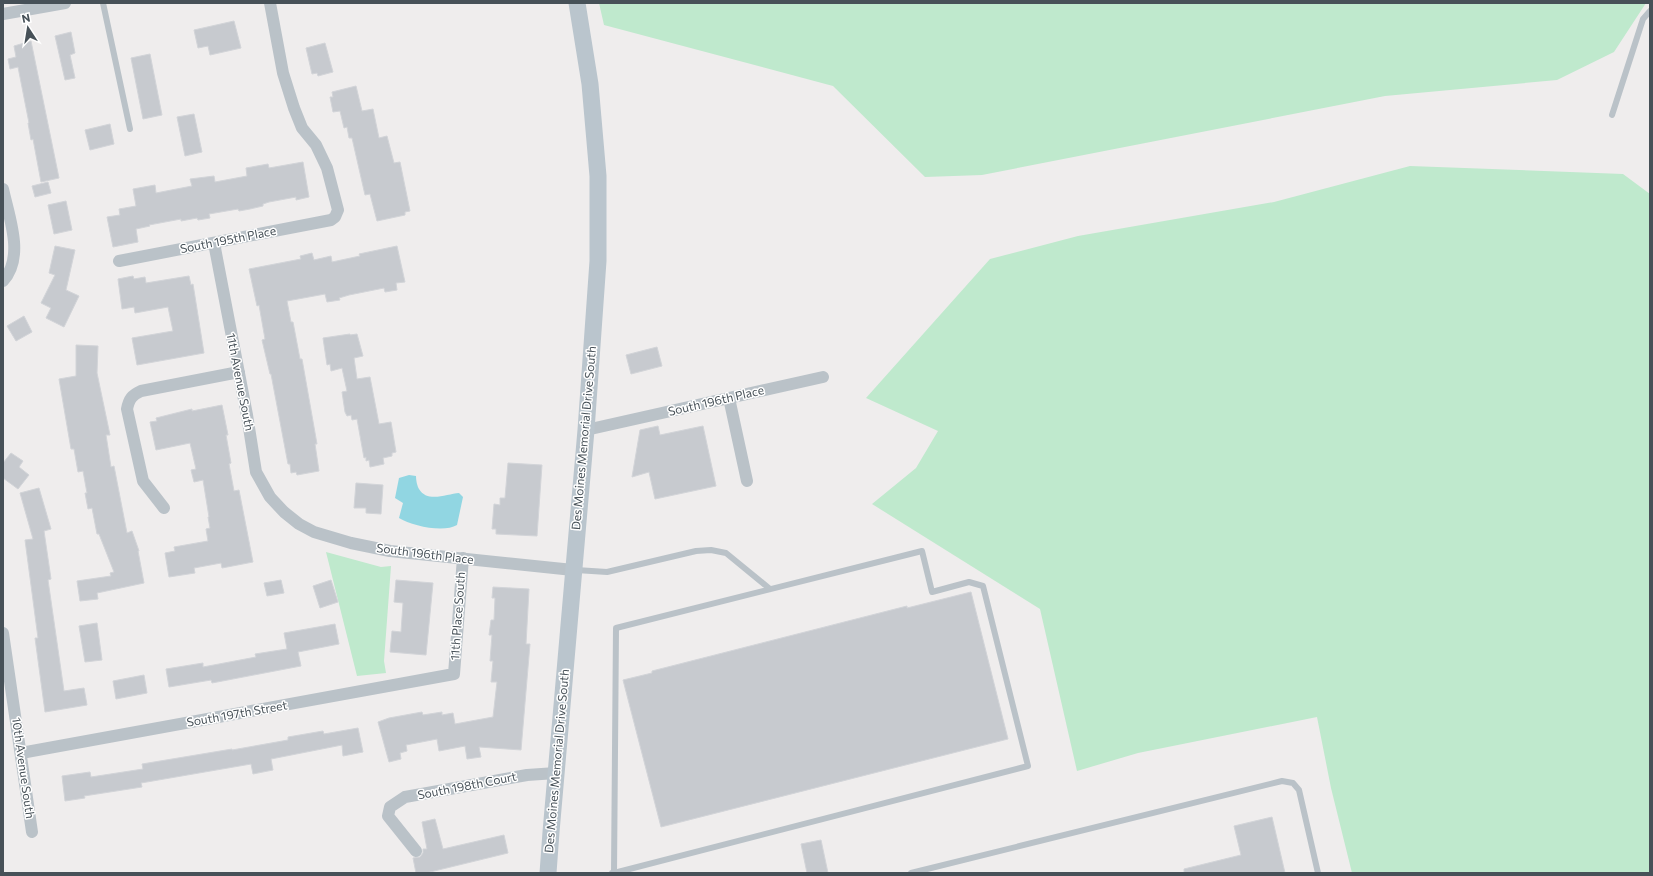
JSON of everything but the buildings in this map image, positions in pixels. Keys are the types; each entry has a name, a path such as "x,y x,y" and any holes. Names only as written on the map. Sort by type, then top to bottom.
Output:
{"main road":[{"name":"Des Moines Memorial Drive South","path":"548,873 586,430 598,260 598,176 590,84 576,3"}],"street":[{"path":"3,14 35,6 65,3"},
{"name":"South 195th Place","path":"119,261 331,220 335,217 338,210 327,168 316,145 302,128 290,94 284,73 270,3"},
{"path":"3,189 14,239 6,277"},
{"name":"11th Avenue South","path":"214,243 239,372 256,472 266,491 284,512"},
{"path":"164,508 142,481 127,409 129,399 134,394 141,391 239,372"},
{"name":"South 196th Place","path":"586,430 823,377"},
{"path":"729,398 747,481"},
{"name":"South 196th Place","path":"284,512 299,524 314,532 351,543 390,551 573,570"},
{"name":"11th Place South","path":"454,674 463,558"},
{"name":"10th Avenue South","path":"3,633 32,832"},
{"name":"South 197th Street","path":"21,753 454,674"},
{"name":"South 198th Court","path":"416,850 388,816 390,807 405,797 527,775 556,773"}],"lane":[{"path":"103,3 130,129"},
{"path":"1612,115 1644,19 1650,11"},
{"path":"573,570 607,572 696,551 711,550 726,553 770,589"},
{"path":"922,551 932,592 969,582 983,586 1028,766 613,873 616,628 922,551"},
{"path":"911,873 1282,781 1293,783 1299,790 1318,873"}],"green space":[{"path":"599,3 1646,3 1614,52 1557,80 1385,96 982,175 925,177 833,86 604,25"},
{"path":"1410,166 1623,174 1650,194 1650,873 1352,873 1331,788 1317,717 1138,753 1077,771 1040,609 872,504 916,468 938,431 866,398 990,259 1078,236 1274,202"},
{"path":"326,552 381,567 391,566 384,661 386,673 357,676"}],"water":[{"path":"409,475 416,476 418,488 427,496 438,497 459,493 463,497 457,525 444,528 428,528 412,524 399,518 403,503 395,498 399,478"}]}
